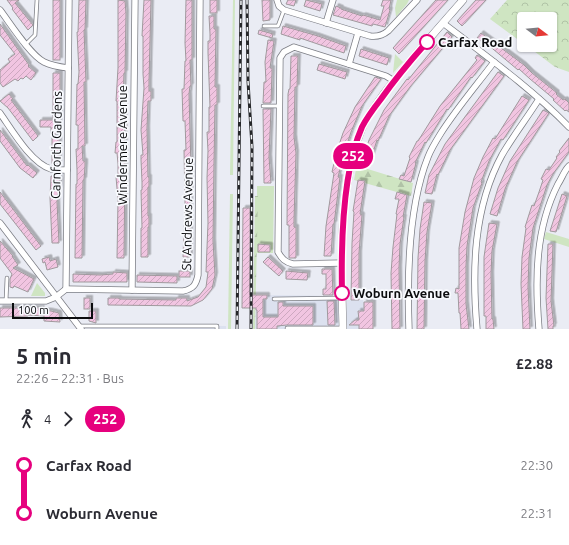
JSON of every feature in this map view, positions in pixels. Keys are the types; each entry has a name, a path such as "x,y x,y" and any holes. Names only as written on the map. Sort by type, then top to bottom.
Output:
{"street":[{"name":"Carnforth Gardens","path":"66,289 69,0"},
{"name":"Windermere Avenue","path":"132,290 135,0"},
{"name":"St Andrews Avenue","path":"66,289 183,291 191,289 196,283 198,275 200,0"},
{"path":"277,0 284,10 373,37 382,35 388,31 417,0"},
{"path":"326,23 333,0"},
{"path":"343,329 342,263 345,202 353,154 362,127 394,81 463,0"},
{"path":"0,10 34,54 43,62 54,66 68,68"},
{"path":"443,23 539,99 569,127"},
{"path":"349,64 358,33"},
{"path":"342,263 293,264 286,262 281,258 278,252 280,58 287,50 294,48 386,76 394,81"},
{"path":"409,329 408,281 410,244 417,196 428,156 448,122 494,62"},
{"path":"477,329 474,273 476,245 481,214 494,173 502,155 539,99"},
{"path":"0,113 30,154 41,164 52,169 67,170"},
{"path":"539,329 537,288 540,235 552,196 569,166"},
{"path":"0,223 80,327"},
{"path":"3,301 46,301 56,297 66,289"}],"lane":[{"path":"26,44 35,35 37,0"},
{"path":"264,26 278,26 284,10"},
{"path":"263,106 279,106"},
{"path":"3,301 7,278"},
{"path":"274,299 342,298"},
{"path":"80,327 217,326 216,329"},
{"path":"286,328 343,329"}],"shaded area":[{"path":"256,295 338,296 339,329 255,329"},
{"path":"347,300 363,300 364,302 373,302 373,329 347,329"},
{"path":"87,324 226,326 226,329 91,329"}],"green space":[{"path":"233,0 235,0 233,175 230,175"},
{"path":"397,0 409,0 396,17 395,8"},
{"path":"507,0 569,0 569,72 555,67 535,52 557,52 557,12 517,12 517,39 490,19"},
{"path":"395,54 403,62 393,73"},
{"path":"357,164 358,166 413,183 411,196 354,180"},
{"path":"257,186 274,186 273,253 257,253"},
{"path":"230,194 233,194 231,329 228,329"},
{"path":"255,196 258,196 255,329 253,329"},
{"path":"546,232 569,239 569,247 544,239"},
{"path":"37,283 45,293 45,296 31,296"}],"building":[{"path":"7,0 19,0 15,3 33,25 28,30 12,9 13,8"},
{"path":"53,0 60,0 60,60 53,60"},
{"path":"79,0 86,0 84,30 86,82 84,82 85,146 82,146 83,161 85,161 85,166 83,180 82,258 75,258 77,184 76,149 78,149 78,125 76,125 77,84 79,72 77,32"},
{"path":"118,0 125,1 126,13 123,104 125,160 124,258 117,258 118,200 116,177 118,177 118,164 117,153 115,153 117,142 116,101 118,68"},
{"path":"144,0 151,0 149,91 151,91 151,101 148,101 147,128 149,177 148,257 141,257 141,155 143,155 141,130 144,88 142,36"},
{"path":"186,0 192,0 192,60 190,60 191,86 189,94 191,168 190,257 183,257 185,203 184,150 186,150 182,89 184,89 186,61"},
{"path":"210,0 217,0 217,13 210,13"},
{"path":"262,0 270,0 270,20 263,21"},
{"path":"288,0 296,0 294,6 286,4"},
{"path":"306,0 322,4 320,11 304,6"},
{"path":"383,0 391,0 385,27 373,24 372,26 333,15 336,6 362,16 380,20 384,6 381,6"},
{"path":"436,0 448,0 399,54 393,48"},
{"path":"476,0 486,0 462,26 457,21"},
{"path":"209,16 214,16 214,29 216,29 215,87 217,87 217,105 215,105 213,241 215,275 212,289 203,300 191,306 108,305 108,298 176,300 176,298 187,298 187,301 198,297 206,287 208,272 206,272 208,223 207,132 209,132 210,107 208,53 208,41 210,41"},
{"path":"0,24 29,65 28,66 36,73 31,80 26,76 18,81 15,79 3,87 0,83 0,70 10,62 8,59 15,54 0,35"},
{"path":"283,26 346,46 344,53 300,38 300,40 281,34"},
{"path":"259,30 273,34 272,38 258,34"},
{"path":"447,32 452,37 410,87 389,116 378,141 377,140 368,168 361,165 369,140 384,110 407,79 408,80"},
{"path":"481,33 524,65 557,93 556,94 563,100 565,99 569,103 569,112 566,110 565,111 553,100 554,99 519,69 518,70 487,44 486,45 477,38"},
{"path":"268,40 274,41 270,68 272,68 271,103 263,103 264,82 266,82 265,62"},
{"path":"361,49 389,58 387,65 359,56"},
{"path":"477,55 485,61 472,78 471,77 448,110 447,109 426,143 425,142 415,163 411,182 399,179 401,175 404,176 410,158 409,157 417,141 440,106 477,60 475,58"},
{"path":"291,56 298,56 297,87 295,87 294,137 296,153 294,227 296,227 296,258 289,258 289,225 287,225 288,94 290,89"},
{"path":"319,64 347,72 345,79 317,70"},
{"path":"498,72 504,76 450,150 438,175 437,174 432,194 425,193 429,175 445,144"},
{"path":"53,73 60,73 60,118 59,127 56,127 56,134 51,134 51,127 40,127 40,120 53,120"},
{"path":"375,77 381,79 362,106 344,154 338,177 340,177 333,224 331,256 324,256 326,226 334,173 332,172 336,154 343,133 355,107"},
{"path":"9,94 13,99 11,100 38,136 33,141 8,108 0,101"},
{"path":"522,96 529,100 503,140 501,139 489,161 473,208 467,246 466,266 466,304 469,329 461,329 458,293 455,293 456,288 459,289 459,248 465,212 474,178 483,157 493,138 495,139"},
{"path":"263,109 271,109 269,157 271,183 264,183"},
{"path":"543,110 549,113 517,162 505,189 497,216 490,214 498,188 510,161"},
{"path":"0,130 27,166 28,165 37,173 33,178 20,168 0,141"},
{"path":"52,137 59,137 59,163 52,163"},
{"path":"569,138 569,152 547,185 533,228 529,258 528,287 530,329 523,329 521,284 525,227 532,205 534,206 543,180 541,179 546,169 549,170 557,158 556,157 560,152 559,151"},
{"path":"51,176 59,176 60,181 57,202 59,243 52,243 50,198"},
{"path":"358,180 365,181 360,214 362,215 359,253 359,300 351,300 353,211"},
{"path":"0,192 41,246 36,250 0,204"},
{"path":"397,192 407,195 400,244 400,329 392,329 391,273 396,214 399,199 395,199"},
{"path":"562,194 567,196 556,232 550,231"},
{"path":"424,202 432,203 427,232 425,261 424,329 417,329 418,258"},
{"path":"243,208 250,208 250,295 267,295 267,299 263,299 263,317 278,317 278,302 283,302 283,306 313,306 313,325 287,325 277,326 277,329 257,329 256,308 242,308"},
{"path":"489,223 497,224 492,251 491,274 492,319 494,329 486,329 486,316 484,316 484,257"},
{"path":"0,241 13,256 18,265 13,268 34,279 28,292 14,286 13,288 10,287 10,279 12,274 0,258"},
{"path":"258,244 270,245 270,252 258,252"},
{"path":"548,244 553,244 551,301 554,326 553,329 548,329 546,298"},
{"path":"49,257 50,261 56,259 58,267 47,270 45,262 43,263 42,259"},
{"path":"268,257 283,271 279,276 263,262"},
{"path":"322,269 332,269 333,295 323,295 323,289 326,289 326,274 322,274"},
{"path":"179,271 190,271 190,277 179,277"},
{"path":"286,271 308,273 307,280 286,279"},
{"path":"113,272 127,273 127,282 73,282 73,274 100,275 113,274"},
{"path":"137,275 177,276 177,283 137,282"},
{"path":"84,298 90,298 90,309 84,309"},
{"path":"327,301 334,301 335,325 328,325"},
{"path":"364,302 373,302 373,329 359,329 359,325 349,325 355,320 359,320 358,311 364,311"},
{"path":"0,308 42,308 41,310 59,313 60,322 44,321 44,316 28,315 0,317"},
{"path":"89,311 96,311 96,323 89,321"}],"railway":[{"path":"237,329 241,0"},
{"path":"247,0 248,81 252,147 251,329"}],"bus line":[{"name":"252","path":"342,293 345,202 353,154 362,127 394,81 427,42"}],"place":[{"name":"Carfax Road","path":"427,42"},
{"name":"Woburn Avenue","path":"342,293"}]}
